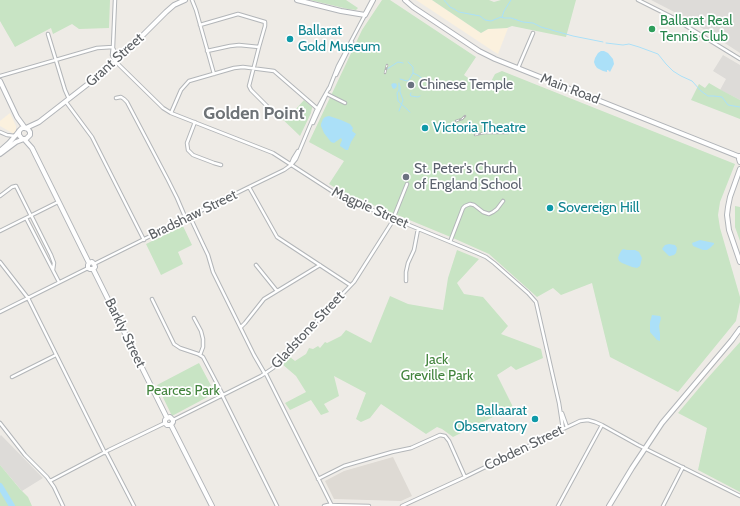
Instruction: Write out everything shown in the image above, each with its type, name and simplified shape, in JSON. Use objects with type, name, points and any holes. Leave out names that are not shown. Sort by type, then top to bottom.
[{"type":"main road","name":"Grant Street","points":[[25,128],[43,119],[116,62],[166,12],[174,5],[185,0]]},
{"type":"main road","points":[[297,0],[341,11],[366,14],[375,0]]},
{"type":"main road","name":"Main Road","points":[[404,0],[479,51],[500,62],[740,156]]},
{"type":"main road","points":[[0,154],[16,142],[28,138],[30,134],[17,117],[1,84]]},
{"type":"main road","points":[[17,117],[19,136],[24,139]]},
{"type":"main road","name":"Grant Street","points":[[30,134],[43,119]]},
{"type":"main road","points":[[0,151],[22,128],[25,128]]},
{"type":"main road","name":"Barkly Street","points":[[30,134],[32,148]]},
{"type":"main road","name":"Barkly Street","points":[[24,139],[32,148],[167,418]]},
{"type":"main road","points":[[740,156],[740,162]]},
{"type":"main road","points":[[740,170],[729,200],[727,218],[729,230],[740,262]]},
{"type":"main road","points":[[610,506],[645,448],[668,414],[740,329]]},
{"type":"main road","points":[[170,425],[173,420],[167,418],[165,422],[167,425],[170,425],[212,506]]},
{"type":"street","points":[[115,0],[112,56],[116,62]]},
{"type":"street","points":[[192,0],[214,74]]},
{"type":"street","points":[[638,0],[670,16],[740,60]]},
{"type":"street","points":[[200,25],[237,14],[263,20],[265,26],[258,48],[250,88],[267,106],[270,113]]},
{"type":"street","points":[[291,165],[292,160],[314,120],[342,60],[366,14]]},
{"type":"street","points":[[518,69],[530,37],[533,33]]},
{"type":"street","points":[[48,34],[67,100],[92,137],[144,240]]},
{"type":"street","points":[[208,51],[239,44],[258,48]]},
{"type":"street","points":[[113,47],[120,58]]},
{"type":"street","points":[[0,76],[98,48],[113,47]]},
{"type":"street","name":"Magpie Street","points":[[116,62],[171,113],[270,152],[341,197],[486,257],[516,282],[536,302],[565,428]]},
{"type":"street","points":[[171,113],[180,91],[188,82],[238,67],[274,71],[318,110]]},
{"type":"street","points":[[318,110],[329,88]]},
{"type":"street","points":[[327,94],[345,103]]},
{"type":"street","points":[[116,98],[121,97],[127,102],[168,180],[186,219]]},
{"type":"street","points":[[195,122],[188,142],[188,149],[194,155],[222,165]]},
{"type":"street","points":[[0,132],[6,135],[16,136]]},
{"type":"street","points":[[6,135],[9,138],[8,144]]},
{"type":"street","name":"Bradshaw Street","points":[[0,312],[284,170],[291,165]]},
{"type":"street","name":"Gladstone Street","points":[[173,420],[265,374],[277,364],[357,276],[393,219],[407,184]]},
{"type":"street","points":[[0,196],[12,187],[16,186],[51,255],[54,265],[53,270]]},
{"type":"street","points":[[249,187],[277,237],[350,285]]},
{"type":"street","points":[[450,242],[465,206],[470,204],[489,214],[498,209],[503,201]]},
{"type":"street","points":[[0,231],[59,202]]},
{"type":"street","points":[[190,217],[208,255],[213,272],[332,506]]},
{"type":"street","points":[[26,218],[59,282]]},
{"type":"street","points":[[406,281],[408,263],[414,250],[418,229]]},
{"type":"street","points":[[0,262],[28,298],[134,506]]},
{"type":"street","points":[[256,265],[277,291]]},
{"type":"street","points":[[241,327],[262,301],[320,265]]},
{"type":"street","points":[[152,299],[175,345],[200,355],[205,359],[277,506]]},
{"type":"street","points":[[194,318],[201,331],[203,339],[203,348],[200,355]]},
{"type":"street","points":[[12,377],[56,355]]},
{"type":"street","name":"Cobden Street","points":[[402,506],[565,428],[584,421],[593,421],[602,425],[740,496]]},
{"type":"street","points":[[50,481],[165,422]]},
{"type":"street","points":[[0,423],[25,454],[45,474],[63,506]]},
{"type":"street","points":[[558,506],[602,425]]},
{"type":"street","points":[[318,479],[344,466],[411,448],[437,436],[444,436],[448,439],[465,477]]},
{"type":"street","points":[[663,506],[683,467]]},
{"type":"street","points":[[324,506],[369,506]]},
{"type":"shaded area","points":[[416,0],[432,0],[481,33],[488,29],[508,28],[498,54],[493,51]]},
{"type":"shaded area","points":[[651,0],[740,0],[740,53],[688,19]]},
{"type":"shaded area","points":[[723,55],[740,65],[740,100],[720,90],[726,79],[713,71]]},
{"type":"shaded area","points":[[10,113],[16,126],[14,134],[0,126],[0,121]]},
{"type":"shaded area","points":[[1,435],[43,478],[22,491],[0,465]]},
{"type":"shaded area","points":[[393,457],[412,496],[401,501],[334,499],[325,481],[344,471]]},
{"type":"green space","points":[[0,0],[110,0],[109,28],[79,29],[72,24],[53,34],[51,28],[15,47],[0,21]]},
{"type":"green space","points":[[310,0],[346,0],[358,8],[356,10],[348,9]]},
{"type":"green space","name":"Sovereign Hill","points":[[382,0],[390,0],[476,57],[464,75],[486,91],[495,74],[502,71],[735,164],[720,202],[718,215],[720,228],[740,297],[736,321],[678,392],[610,357],[592,283],[561,295],[553,288],[537,297],[489,254],[344,193],[329,184],[344,161],[309,142],[362,30]]},
{"type":"green space","points":[[432,0],[489,0],[494,2],[501,0],[576,0],[566,37],[512,26],[507,28],[488,29],[481,33]]},
{"type":"green space","points":[[709,83],[740,100],[740,119],[691,100],[699,84],[705,88]]},
{"type":"green space","points":[[304,100],[312,108],[300,136],[277,114],[279,112],[287,119]]},
{"type":"green space","points":[[735,206],[740,207],[740,241],[735,227]]},
{"type":"green space","points":[[183,226],[192,245],[178,252],[183,264],[161,275],[146,244]]},
{"type":"green space","name":"Jack Greville Park","points":[[457,250],[479,259],[457,283],[464,294],[483,297],[508,326],[501,334],[541,349],[543,358],[516,370],[511,366],[497,375],[513,407],[453,437],[437,427],[426,434],[381,404],[370,418],[361,422],[356,419],[366,393],[334,376],[339,396],[324,404],[329,412],[321,415],[311,400],[290,410],[285,403],[306,392],[296,376],[282,364],[290,357],[295,361],[306,354],[309,348],[313,349],[318,346],[320,348],[325,342],[327,343],[341,336],[346,330],[371,343],[390,296],[408,304],[443,310],[448,278]]},
{"type":"green space","points":[[740,342],[740,492],[698,470],[707,428],[678,413]]},
{"type":"green space","name":"Pearces Park","points":[[199,363],[215,393],[172,416],[157,385]]},
{"type":"green space","points":[[0,465],[28,497],[32,506],[0,506]]},
{"type":"water","points":[[601,51],[608,53],[613,59],[614,64],[610,72],[608,70],[607,72],[603,71],[595,65],[595,58]]},
{"type":"water","points":[[329,116],[350,124],[353,128],[352,131],[356,134],[348,150],[340,146],[342,140],[341,138],[334,143],[331,142],[324,133],[321,124],[325,117]]},
{"type":"water","points":[[700,240],[714,244],[707,250],[693,246],[692,243]]},
{"type":"water","points":[[665,245],[675,245],[677,248],[674,255],[669,256],[662,249]]},
{"type":"water","points":[[623,249],[635,250],[639,252],[642,258],[640,266],[637,268],[632,267],[619,261],[619,255]]},
{"type":"water","points":[[652,315],[660,316],[661,318],[659,326],[660,341],[657,340],[650,332]]},
{"type":"waterway","points":[[444,0],[450,7],[459,12],[480,16],[485,20],[491,21],[501,17],[511,18],[523,22],[533,23],[541,27],[573,36],[603,42]]},
{"type":"waterway","points":[[502,17],[511,0]]},
{"type":"waterway","points":[[606,43],[623,45],[629,44],[658,54],[673,71],[692,81],[708,96],[722,97],[728,105],[740,107]]},
{"type":"waterway","points":[[387,69],[398,62],[403,63]]},
{"type":"waterway","points":[[408,62],[413,67],[413,73]]},
{"type":"waterway","points":[[400,79],[407,81],[413,73],[426,82]]},
{"type":"waterway","points":[[399,83],[399,90],[397,93],[398,101],[410,112]]},
{"type":"waterway","points":[[393,85],[395,85],[395,86],[394,87],[393,85]]},
{"type":"waterway","points":[[399,85],[403,100],[399,111]]},
{"type":"waterway","points":[[411,93],[411,96],[420,96]]},
{"type":"waterway","points":[[0,486],[12,506]]},
{"type":"railway","points":[[385,73],[387,65]]},
{"type":"railway","points":[[456,121],[465,116]]},
{"type":"railway","points":[[475,135],[484,133],[508,133]]},
{"type":"place","name":"Ballarat Real Tennis Club","points":[[652,29]]},
{"type":"place","name":"Ballarat Gold Museum","points":[[290,39]]},
{"type":"place","name":"Chinese Temple","points":[[411,85]]},
{"type":"place","name":"Victoria Theatre","points":[[425,128]]},
{"type":"place","name":"St. Peter's Church of England School","points":[[406,177]]},
{"type":"place","name":"Sovereign Hill","points":[[550,208]]},
{"type":"place","name":"Ballaarat Observatory","points":[[535,419]]},
{"type":"district","name":"Golden Point","points":[[254,114]]}]
